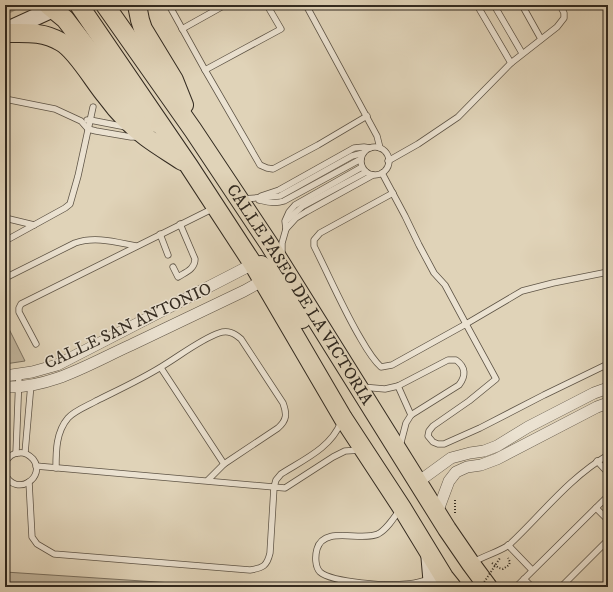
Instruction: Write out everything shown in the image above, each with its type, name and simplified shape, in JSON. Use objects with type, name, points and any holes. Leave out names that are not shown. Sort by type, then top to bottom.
[{"type":"main road","name":"CALLE PASEO DE LA VICTORIA","points":[[80,5],[190,166],[253,264],[343,418],[429,552],[440,582]]},
{"type":"main road","name":"CALLE PASEO DE LA VICTORIA","points":[[105,5],[193,130],[245,199],[269,244],[328,340],[437,513],[488,587]]},
{"type":"main road","points":[[137,5],[143,29],[176,85],[193,130]]},
{"type":"main road","points":[[5,32],[55,6],[132,106],[142,116],[163,127],[184,143],[249,235],[269,244]]},
{"type":"main road","points":[[5,32],[38,33],[63,43],[106,96],[140,132],[190,166]]},
{"type":"main road","points":[[253,264],[261,265],[268,269],[298,314],[311,328],[328,340]]},
{"type":"street","name":"CALLE SAN ANTONIO","points":[[5,376],[19,375],[57,365],[253,264]]},
{"type":"street","name":"CALLE SAN ANTONIO","points":[[5,387],[18,388],[31,386],[65,375],[244,291],[262,281]]},
{"type":"street","points":[[418,482],[451,458],[484,451],[497,446],[528,427],[594,393],[608,388]]},
{"type":"street","points":[[437,513],[449,481],[460,469],[481,465],[497,459],[597,407],[608,403]]},
{"type":"lane","points":[[169,5],[260,165],[272,169],[367,116]]},
{"type":"lane","points":[[182,29],[225,5]]},
{"type":"lane","points":[[205,70],[281,29],[267,5]]},
{"type":"lane","points":[[306,5],[367,116],[377,136],[380,148]]},
{"type":"lane","points":[[476,5],[510,63]]},
{"type":"lane","points":[[494,5],[522,53]]},
{"type":"lane","points":[[522,5],[542,39]]},
{"type":"lane","points":[[388,161],[418,144],[458,117],[510,63],[562,23],[564,13],[560,5]]},
{"type":"lane","points":[[5,99],[55,109],[81,122],[88,129],[104,133],[131,137],[140,132]]},
{"type":"lane","points":[[5,241],[70,204],[78,176],[93,107]]},
{"type":"lane","points":[[81,122],[90,120],[125,127],[140,132]]},
{"type":"lane","points":[[245,199],[278,190],[354,148],[380,148],[385,151],[388,156],[388,161],[387,168],[382,173],[373,175],[306,212],[296,218],[286,229]]},
{"type":"lane","points":[[245,199],[280,196],[352,156],[363,153],[370,148]]},
{"type":"lane","points":[[363,153],[361,159],[364,170],[373,175]]},
{"type":"lane","points":[[245,199],[272,203],[284,201],[361,159]]},
{"type":"lane","points":[[282,264],[282,243],[286,229],[285,221],[289,212],[296,206],[364,170]]},
{"type":"lane","points":[[382,173],[430,266],[445,285],[496,379],[469,401],[433,426],[429,431],[428,436],[433,442],[444,444],[480,428],[608,364]]},
{"type":"lane","points":[[392,193],[320,233],[314,240],[314,246],[349,319],[376,362],[381,367],[392,365],[522,291],[608,272]]},
{"type":"lane","points":[[36,344],[19,312],[21,304],[216,206]]},
{"type":"lane","points":[[5,218],[34,225]]},
{"type":"lane","points":[[173,267],[178,277],[191,269],[195,263],[195,258],[180,224]]},
{"type":"lane","points":[[160,234],[168,255]]},
{"type":"lane","points":[[5,278],[85,239],[95,239],[136,246]]},
{"type":"lane","points":[[56,468],[56,445],[61,429],[68,417],[160,368],[210,337],[220,332],[228,331],[241,339],[283,403],[286,411],[286,417],[284,423],[278,428],[224,464],[208,480]]},
{"type":"lane","points":[[358,387],[385,389],[398,386],[448,360],[456,360],[464,369],[464,378],[459,385],[411,415],[406,423],[399,452]]},
{"type":"lane","points":[[160,368],[224,464]]},
{"type":"lane","points":[[25,453],[32,372]]},
{"type":"lane","points":[[16,453],[19,375]]},
{"type":"lane","points":[[398,386],[411,415]]},
{"type":"lane","points":[[29,482],[32,537],[37,544],[54,554],[250,570],[259,569],[265,565],[270,553],[274,487],[276,480],[281,474],[327,444],[337,432],[343,418]]},
{"type":"lane","points":[[36,466],[285,488],[333,457],[346,451],[363,450]]},
{"type":"lane","points":[[5,463],[11,455],[16,453],[25,453],[32,458],[36,466],[35,475],[24,485],[13,484],[8,480],[5,474]]},
{"type":"lane","points":[[471,564],[508,545],[566,487],[597,461],[608,455]]},
{"type":"lane","points":[[597,461],[608,473]]},
{"type":"lane","points":[[516,587],[608,496]]},
{"type":"lane","points":[[402,508],[385,528],[376,535],[332,536],[326,538],[317,550],[316,565],[319,571],[332,578],[379,584],[440,582]]},
{"type":"lane","points":[[596,508],[608,520]]},
{"type":"lane","points":[[561,587],[608,540]]},
{"type":"lane","points":[[508,545],[532,570]]},
{"type":"lane","points":[[524,579],[532,587]]},
{"type":"path","points":[[482,587],[500,558]]},
{"type":"path","points":[[491,563],[503,569],[507,567],[510,562]]},
{"type":"shaded area","points":[[5,321],[25,361],[5,364]]},
{"type":"shaded area","points":[[5,572],[203,585],[203,587],[5,587]]},
{"type":"waterway","points":[[5,9],[13,5]]}]
